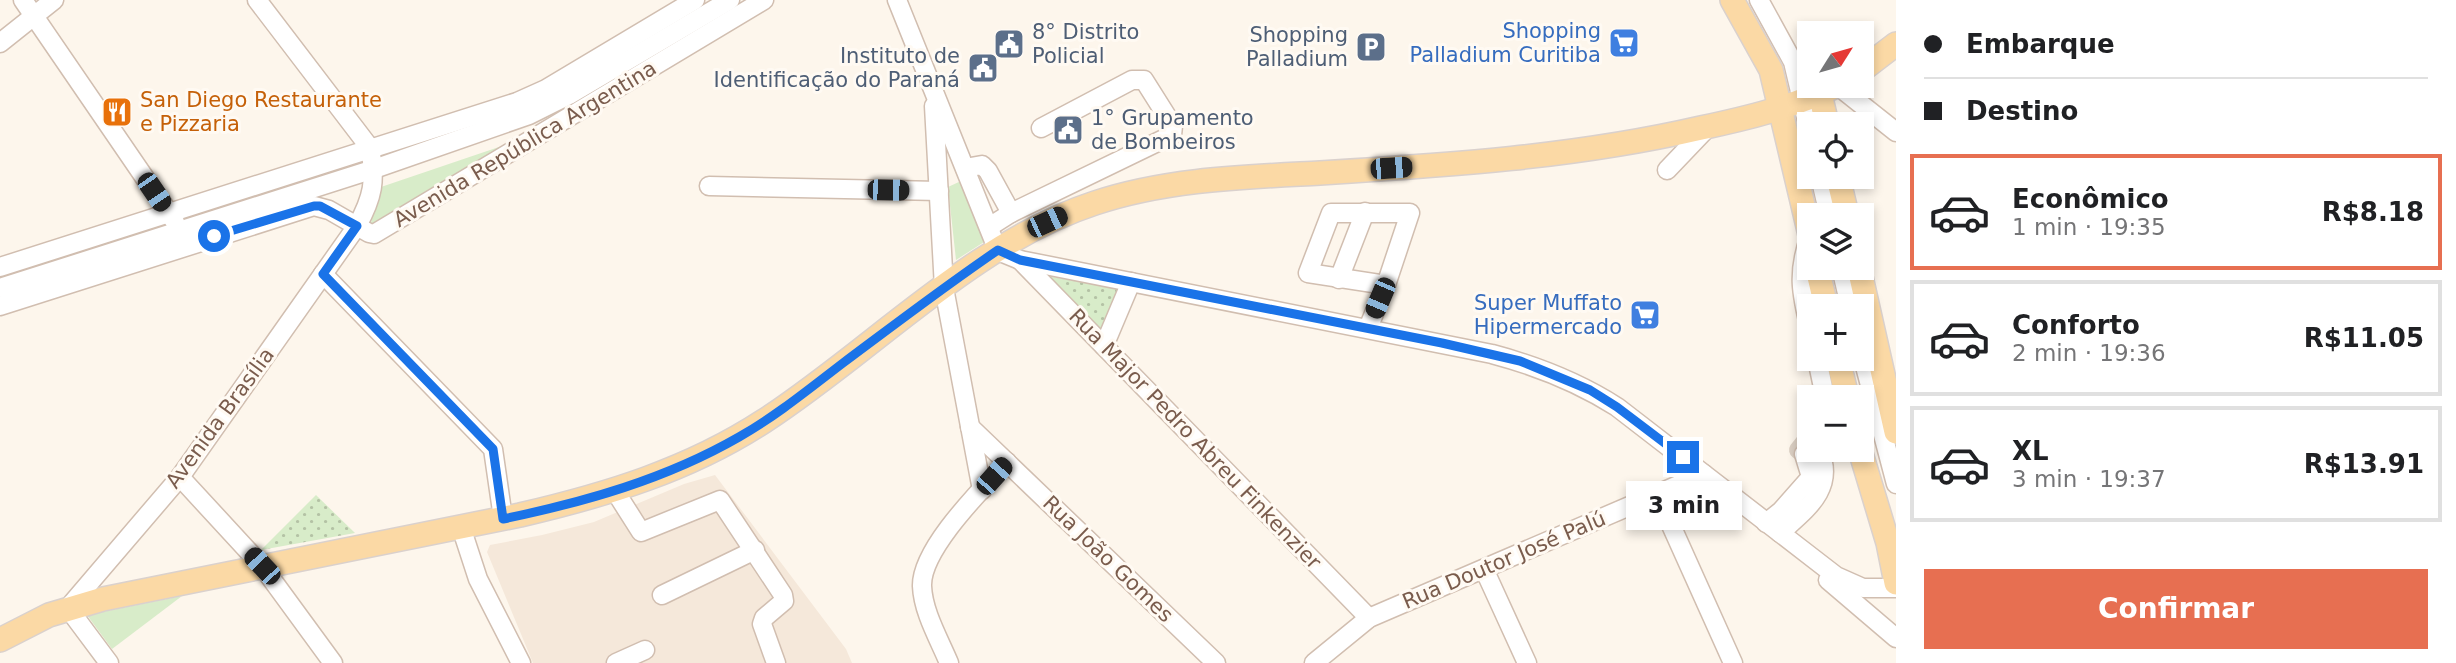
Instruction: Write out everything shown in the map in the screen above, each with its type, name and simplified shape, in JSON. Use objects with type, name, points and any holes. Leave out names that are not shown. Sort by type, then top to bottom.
[{"type":"main road","points":[[1731,0],[1771,70],[1797,85]]},
{"type":"main road","points":[[1874,61],[1896,44]]},
{"type":"main road","points":[[68,608],[124,594],[503,519],[615,491],[682,465],[740,436],[786,406],[998,250],[1071,211],[1128,193],[1235,178],[1531,158],[1632,143],[1710,126],[1805,98]]},
{"type":"main road","points":[[1811,203],[1815,98]]},
{"type":"main road","points":[[1862,280],[1896,432]]},
{"type":"main road","points":[[1864,462],[1888,543],[1896,583]]},
{"type":"main road","name":"Avenida Brasília","points":[[0,640],[68,608]]},
{"type":"street","points":[[23,0],[185,238]]},
{"type":"street","points":[[0,43],[54,0]]},
{"type":"street","points":[[257,0],[370,148]]},
{"type":"street","points":[[0,288],[185,238],[552,105],[730,0]]},
{"type":"street","name":"Avenida República Argentina","points":[[0,306],[185,238],[314,206],[320,206],[369,233],[381,231],[764,0]]},
{"type":"street","points":[[897,0],[998,250],[1020,260],[1492,354],[1566,378],[1617,407],[1849,584],[1863,588],[1896,588]]},
{"type":"street","points":[[1759,0],[1797,68]]},
{"type":"street","name":"Avenida República Argentina","points":[[0,267],[534,95],[683,3]]},
{"type":"street","points":[[989,227],[1011,213],[1172,135],[1173,126],[1144,80],[1132,80],[1041,128]]},
{"type":"street","points":[[934,90],[944,288],[982,490]]},
{"type":"street","points":[[1822,98],[1896,132]]},
{"type":"street","points":[[1667,170],[1710,126]]},
{"type":"street","name":"Avenida Brasília","points":[[68,608],[180,477],[357,226],[370,201],[374,169],[370,148]]},
{"type":"street","points":[[965,167],[982,165],[1011,213]]},
{"type":"street","points":[[709,186],[939,191]]},
{"type":"street","points":[[1339,279],[1365,212]]},
{"type":"street","points":[[1368,328],[1386,285],[1410,213],[1331,213],[1308,273],[1386,285]]},
{"type":"street","name":"Rua Major Pedro Abreu Finkenzier","points":[[1020,260],[1369,618]]},
{"type":"street","points":[[323,274],[493,449],[503,519]]},
{"type":"street","points":[[1104,345],[1131,282]]},
{"type":"street","points":[[1866,371],[1896,484]]},
{"type":"street","name":"Rua João Gomes","points":[[970,427],[1216,663]]},
{"type":"street","points":[[949,663],[925,603],[922,586],[924,571],[938,543],[1007,462]]},
{"type":"street","points":[[1779,533],[1781,511],[1811,477],[1811,462]]},
{"type":"street","name":"Rua Doutor José Palú","points":[[1314,663],[1369,618],[1704,474]]},
{"type":"street","points":[[180,477],[262,566],[332,663]]},
{"type":"street","points":[[615,491],[641,532],[720,500],[783,595],[784,601],[764,618],[762,624],[776,663]]},
{"type":"street","points":[[1657,494],[1732,663]]},
{"type":"street","points":[[461,527],[478,579],[521,663]]},
{"type":"street","points":[[1779,533],[1836,588],[1896,638]]},
{"type":"street","points":[[662,595],[755,550]]},
{"type":"street","points":[[1484,569],[1527,663]]},
{"type":"street","points":[[68,608],[109,663]]},
{"type":"street","points":[[616,663],[645,650]]},
{"type":"shaded area","points":[[715,475],[846,649],[852,663],[533,663],[487,552],[490,545],[594,522],[684,484]]},
{"type":"green space","points":[[514,142],[370,226],[381,187]]},
{"type":"green space","points":[[961,181],[984,242],[956,260],[948,187]]},
{"type":"green space","points":[[1047,276],[1119,289],[1100,331]]},
{"type":"green space","points":[[316,495],[355,533],[261,550]]},
{"type":"green space","points":[[182,596],[112,649],[87,615]]},
{"type":"place","name":"Shopping Palladium Curitiba","points":[[1624,43]]},
{"type":"place","name":"8° Distrito Policial","points":[[1009,44]]},
{"type":"place","name":"Shopping Palladium","points":[[1371,47]]},
{"type":"place","name":"Instituto de Identificação do Paraná","points":[[983,68]]},
{"type":"place","name":"San Diego Restaurante e Pizzaria","points":[[117,112]]},
{"type":"place","name":"1° Grupamento de Bombeiros","points":[[1068,130]]},
{"type":"place","name":"Super Muffato Hipermercado","points":[[1645,315]]},
{"type":"route","points":[[214,236],[314,206],[320,206],[357,226],[323,274],[493,449],[503,519],[615,491],[707,454],[786,406],[998,250],[1020,260],[1442,343],[1520,361],[1590,390],[1640,423],[1683,457]]}]
